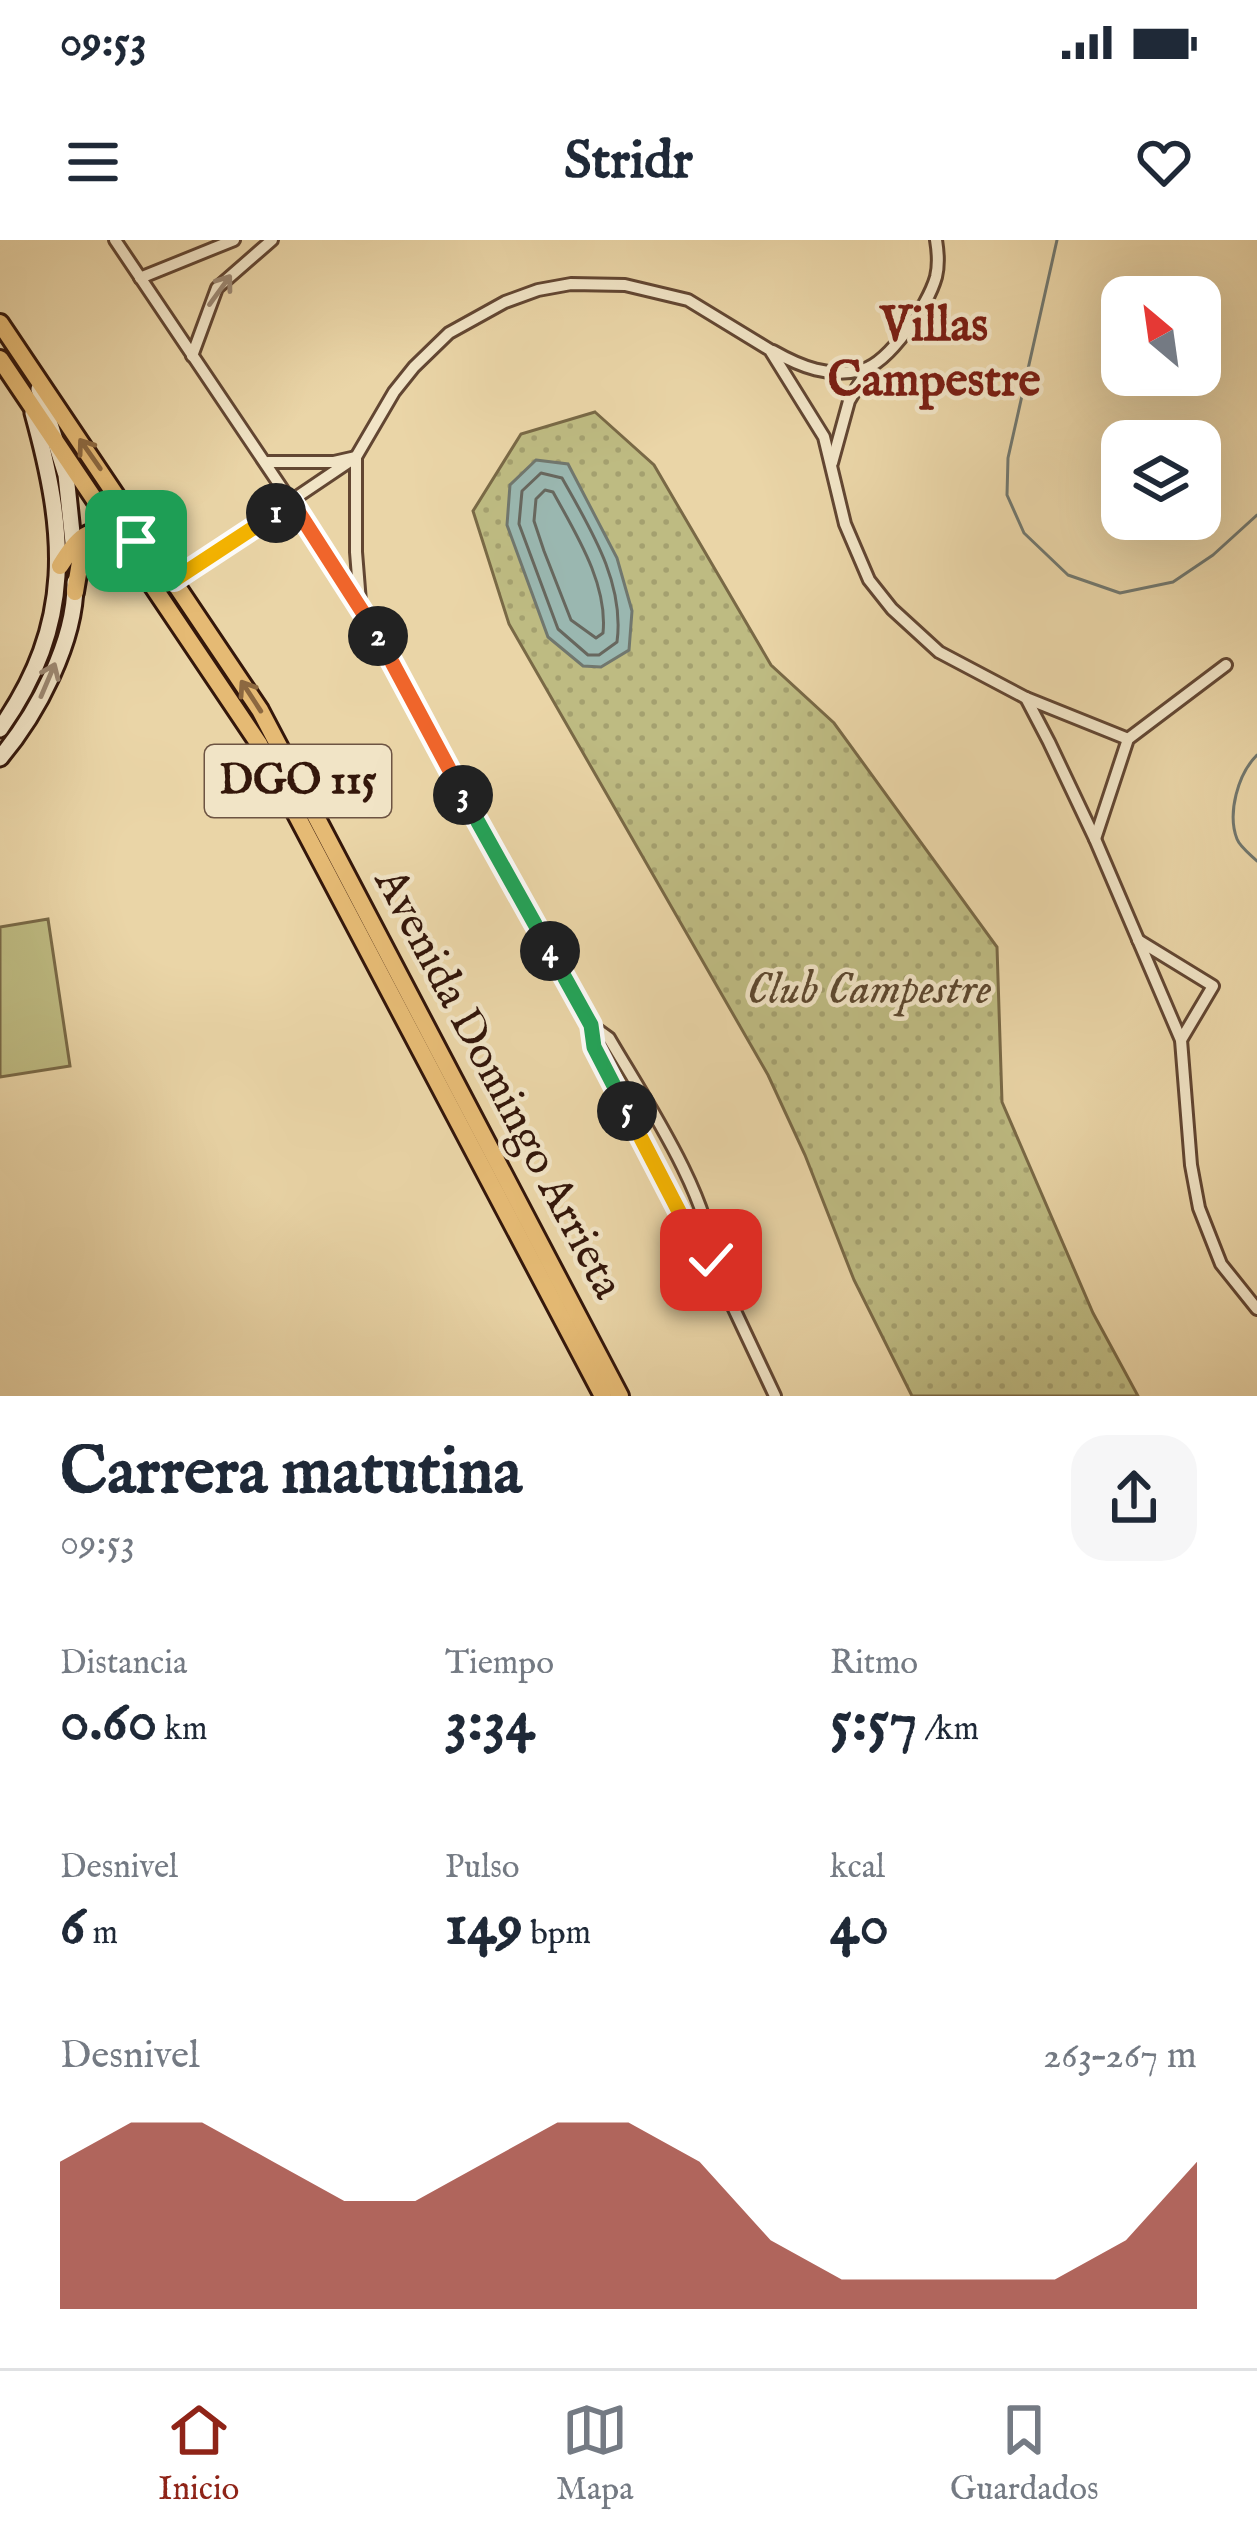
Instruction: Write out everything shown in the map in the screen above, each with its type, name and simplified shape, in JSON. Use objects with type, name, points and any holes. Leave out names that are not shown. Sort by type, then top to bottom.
[{"type":"main road","name":"Avenida Domingo Arrieta","points":[[0,323],[260,710],[392,980]]},
{"type":"main road","name":"Avenida Domingo Arrieta","points":[[0,359],[259,744],[392,980],[587,1345],[620,1396]]},
{"type":"main road","points":[[32,369],[66,475],[75,592]]},
{"type":"main road","points":[[0,729],[28,687],[40,658],[60,566],[53,484],[31,404]]},
{"type":"main road","points":[[60,566],[74,543],[95,530],[117,533],[156,551]]},
{"type":"main road","points":[[0,758],[50,680],[80,562],[89,548],[110,544],[137,561]]},
{"type":"main road","points":[[158,593],[174,580]]},
{"type":"main road","name":"Avenida Domingo Arrieta","points":[[587,1345],[603,1396]]},
{"type":"street","points":[[115,240],[361,605],[591,1025],[594,1047],[699,1250],[711,1260],[775,1396]]},
{"type":"street","points":[[140,278],[234,240]]},
{"type":"street","points":[[192,356],[217,288],[272,240]]},
{"type":"street","points":[[831,466],[849,401],[868,369],[918,316],[937,274],[936,240]]},
{"type":"street","points":[[174,580],[356,457],[394,392],[433,347],[475,315],[538,290],[598,283],[660,292],[688,300],[800,366],[826,373],[868,369]]},
{"type":"street","points":[[770,350],[824,437],[854,552],[892,609],[938,652],[1026,698],[1127,739]]},
{"type":"street","points":[[268,462],[334,462],[356,457]]},
{"type":"street","points":[[356,457],[361,605]]},
{"type":"street","points":[[1095,839],[1127,739],[1226,665]]},
{"type":"street","points":[[1026,698],[1095,839],[1181,1040],[1199,1208],[1222,1264],[1257,1309]]},
{"type":"street","points":[[1138,940],[1213,986],[1181,1040]]},
{"type":"street","points":[[591,1025],[609,1038],[675,1154],[712,1243],[711,1260]]},
{"type":"green space","name":"Club Campestre","points":[[595,412],[654,465],[771,665],[834,723],[997,947],[1002,1102],[1093,1313],[1138,1396],[912,1396],[854,1280],[768,1075],[509,624],[473,511],[521,434]]},
{"type":"green space","points":[[48,919],[70,1066],[0,1077],[0,927]]},
{"type":"water","points":[[536,460],[568,464],[617,558],[632,611],[629,650],[601,667],[583,666],[548,637],[507,525],[510,485]]},
{"type":"waterway","points":[[1057,240],[1008,458],[1007,495],[1024,533],[1068,575],[1120,593],[1173,582],[1213,555],[1257,515]]},
{"type":"waterway","points":[[1257,755],[1240,783],[1233,818],[1238,842],[1257,861]]},
{"type":"district","name":"Villas Campestre","points":[[934,354]]},
{"type":"route","points":[[136,541],[156,551],[174,580],[292,502],[386,650],[591,1025],[594,1047],[699,1250],[711,1260]]}]
